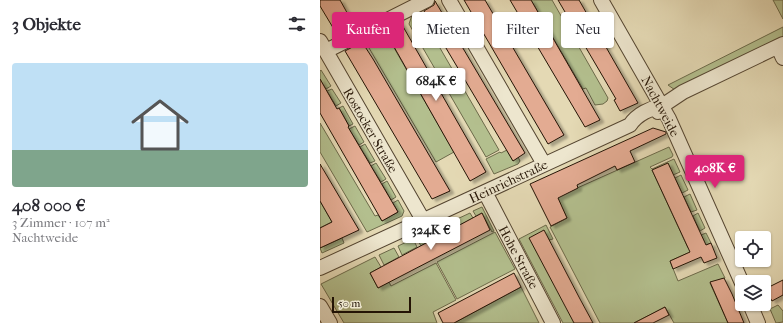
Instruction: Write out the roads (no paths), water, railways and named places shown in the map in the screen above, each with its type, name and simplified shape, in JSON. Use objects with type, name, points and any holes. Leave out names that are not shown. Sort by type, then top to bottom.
[{"type":"street","points":[[323,46],[428,0]]},
{"type":"street","points":[[449,0],[544,164]]},
{"type":"street","name":"Nachtweide","points":[[601,0],[662,106],[678,137],[738,275]]},
{"type":"street","name":"Rostocker Straße","points":[[323,46],[423,220]]},
{"type":"street","name":"Heinrichstraße","points":[[320,268],[630,125],[637,126],[656,116],[662,106],[683,92],[781,50]]},
{"type":"street","name":"Hohe Straße","points":[[485,192],[553,323]]},
{"type":"street","points":[[320,306],[330,323]]},
{"type":"street","points":[[753,311],[758,323]]}]
